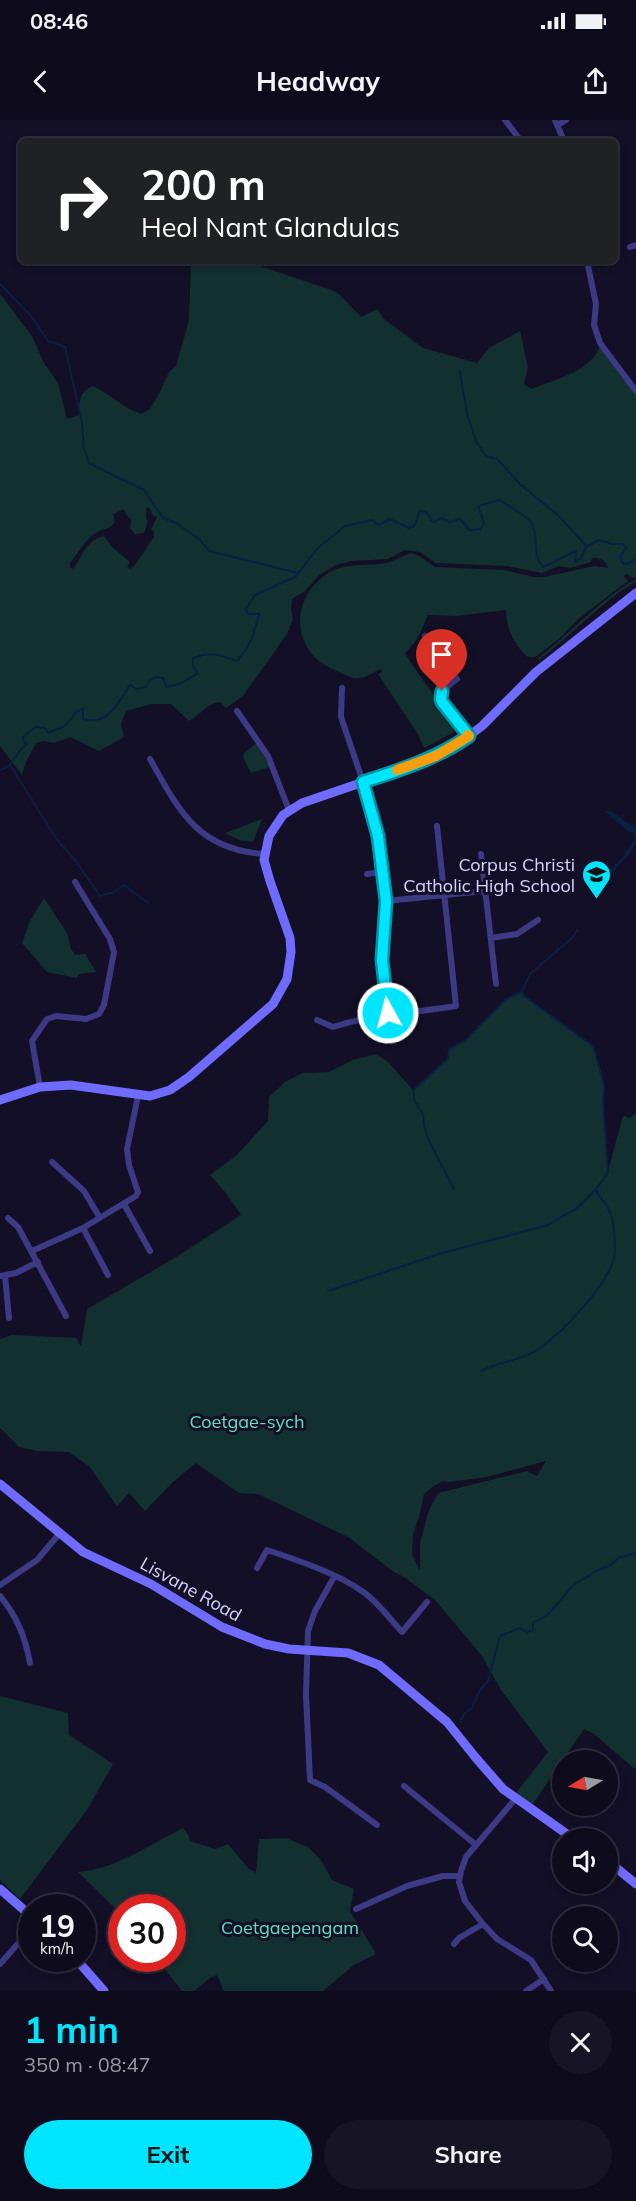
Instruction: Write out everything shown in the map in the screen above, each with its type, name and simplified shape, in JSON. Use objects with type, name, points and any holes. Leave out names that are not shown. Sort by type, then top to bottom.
[{"type":"street","points":[[505,120],[519,138]]},
{"type":"street","points":[[563,138],[556,122],[566,120]]},
{"type":"street","points":[[588,264],[596,304],[594,325],[600,343],[636,391]]},
{"type":"street","points":[[0,1100],[24,1090],[40,1087],[71,1085],[138,1096],[156,1095],[177,1087],[273,1004],[281,992],[290,964],[290,938],[266,870],[265,854],[273,828],[289,810],[302,803],[425,761],[449,750],[482,726],[536,672],[636,593]]},
{"type":"street","points":[[425,636],[436,645],[457,679],[442,691],[441,699],[469,736]]},
{"type":"street","points":[[342,688],[341,717],[378,836],[386,901],[382,960],[388,1013]]},
{"type":"street","points":[[237,711],[268,756],[289,810]]},
{"type":"street","points":[[150,759],[175,804],[187,820],[201,832],[230,848],[265,854]]},
{"type":"street","points":[[317,1020],[333,1027],[388,1013],[456,1006],[437,826]]},
{"type":"street","points":[[482,854],[496,984]]},
{"type":"street","points":[[367,874],[382,872]]},
{"type":"street","points":[[40,1087],[32,1041],[47,1019],[56,1016],[86,1019],[99,1014],[104,1005],[114,952],[111,939],[75,882]]},
{"type":"street","points":[[386,901],[485,891]]},
{"type":"street","points":[[491,938],[517,934],[538,920]]},
{"type":"street","points":[[32,1251],[83,1228],[133,1199],[138,1192],[129,1165],[127,1149],[138,1096]]},
{"type":"street","points":[[52,1162],[84,1191],[100,1218]]},
{"type":"street","points":[[124,1204],[150,1251]]},
{"type":"street","points":[[8,1218],[18,1227],[66,1316]]},
{"type":"street","points":[[83,1228],[108,1275]]},
{"type":"street","points":[[9,1318],[3,1276],[16,1273],[38,1262]]},
{"type":"street","name":"Lisvane Road","points":[[0,1484],[89,1555],[151,1584],[222,1627],[265,1644],[307,1651],[348,1653],[379,1665],[447,1722],[496,1782],[559,1828]]},
{"type":"street","points":[[0,1585],[37,1560],[60,1533]]},
{"type":"street","points":[[257,1568],[267,1550],[334,1577],[361,1590],[402,1632],[427,1602]]},
{"type":"street","points":[[334,1577],[315,1611],[308,1631],[306,1694],[310,1780],[325,1787],[377,1825]]},
{"type":"street","points":[[0,1596],[19,1624],[27,1645],[30,1663]]},
{"type":"street","points":[[404,1786],[476,1845]]},
{"type":"street","points":[[516,1797],[466,1857],[459,1876],[460,1887],[465,1901],[483,1924],[497,1939],[531,1960],[551,1991]]},
{"type":"street","points":[[618,1870],[636,1884]]},
{"type":"street","points":[[356,1909],[407,1886],[442,1876],[459,1876]]},
{"type":"street","points":[[0,1888],[18,1904]]},
{"type":"street","points":[[454,1944],[459,1938],[483,1924]]},
{"type":"street","points":[[0,1964],[18,1944]]},
{"type":"street","points":[[87,1972],[104,1991]]},
{"type":"street","points":[[526,1991],[544,1979]]},
{"type":"green space","points":[[191,264],[254,264],[329,289],[339,294],[361,317],[377,309],[384,319],[423,348],[477,363],[489,348],[520,331],[528,368],[524,384],[531,389],[581,368],[596,354],[601,344],[636,392],[636,577],[633,578],[627,574],[624,576],[628,581],[577,620],[559,639],[535,657],[528,657],[515,642],[509,629],[506,610],[456,616],[428,615],[418,638],[405,654],[458,730],[424,748],[418,734],[378,674],[382,672],[380,669],[364,677],[353,678],[323,664],[312,654],[304,641],[300,628],[304,600],[312,587],[324,576],[339,568],[386,563],[412,553],[435,567],[505,570],[534,577],[544,577],[594,566],[608,568],[606,563],[592,558],[591,562],[571,568],[559,566],[542,573],[507,566],[436,563],[420,552],[405,550],[388,559],[352,561],[336,565],[319,575],[305,591],[292,599],[293,619],[287,634],[243,696],[226,708],[220,702],[215,703],[189,721],[171,704],[152,704],[126,711],[121,724],[124,737],[99,751],[70,737],[54,743],[44,741],[36,743],[22,775],[0,746],[0,294],[32,336],[44,363],[58,383],[67,419],[79,415],[82,394],[93,386],[141,414],[150,409],[169,372],[176,366],[189,320]],"holes":[[[147,507],[153,516],[157,517],[151,529],[154,537],[131,569],[127,567],[130,562],[112,547],[104,536],[93,541],[73,569],[70,567],[70,563],[89,538],[115,522],[113,514],[124,509],[126,515],[131,519],[130,528],[135,534],[144,533],[147,525]]]},
{"type":"green space","points":[[636,579],[539,660],[538,658],[597,607]]},
{"type":"green space","points":[[257,743],[270,767],[251,773],[243,757],[244,753]]},
{"type":"green space","points":[[262,819],[254,840],[251,842],[239,840],[225,833]]},
{"type":"green space","points":[[44,898],[67,933],[75,955],[85,954],[96,972],[79,974],[77,978],[47,972],[22,943],[30,921]]},
{"type":"green space","name":"Coetgae-sych","points":[[522,992],[524,996],[593,1046],[604,1085],[608,1171],[623,1116],[630,1118],[636,1113],[636,1770],[618,1755],[618,1750],[613,1750],[594,1734],[584,1729],[570,1750],[552,1750],[552,1776],[532,1805],[516,1793],[548,1752],[501,1690],[482,1656],[435,1600],[348,1537],[258,1494],[239,1493],[196,1463],[173,1482],[145,1511],[129,1493],[117,1506],[90,1467],[69,1452],[38,1451],[19,1447],[0,1428],[0,1339],[12,1335],[76,1338],[81,1346],[87,1309],[173,1259],[241,1215],[210,1175],[237,1155],[268,1121],[269,1097],[285,1082],[303,1073],[329,1072],[353,1060],[376,1054],[388,1062],[413,1090],[448,1059],[449,1049],[465,1041],[506,999]],"holes":[[[546,1461],[537,1476],[527,1471],[438,1493],[429,1510],[420,1543],[420,1571],[412,1554],[413,1535],[424,1494],[443,1481],[487,1477]]]},
{"type":"green space","points":[[0,1696],[68,1713],[69,1735],[113,1764],[87,1810],[24,1894],[18,1894],[18,1897],[0,1880]]},
{"type":"green space","name":"Coetgaepengam","points":[[183,1828],[190,1841],[215,1849],[228,1844],[248,1868],[256,1873],[259,1839],[286,1838],[308,1847],[321,1860],[332,1880],[354,1889],[350,1911],[376,1954],[354,1965],[323,1991],[224,1991],[217,1975],[194,1991],[182,1991],[167,1972],[186,1972],[186,1894],[108,1894],[108,1901],[78,1872],[106,1866],[145,1849]]},
{"type":"water","points":[[609,810],[636,828],[635,841],[630,852],[608,877],[596,883],[583,865],[589,863],[603,874],[608,873],[623,857],[635,838],[634,833],[627,831],[608,814],[606,811]]},
{"type":"waterway","points":[[0,284],[31,316],[48,341],[65,347],[82,423],[84,448],[89,463],[144,490],[163,518],[176,523],[199,539],[209,551],[298,573]]},
{"type":"waterway","points":[[460,372],[467,414],[476,441],[486,456],[497,459],[521,485],[560,517],[586,546]]},
{"type":"waterway","points":[[0,770],[8,766],[27,744],[23,737],[35,727],[45,728],[48,733],[65,726],[77,711],[83,709],[83,719],[99,719],[106,716],[116,706],[130,685],[137,689],[146,687],[150,680],[156,677],[163,678],[166,687],[180,684],[198,673],[193,666],[193,658],[199,656],[215,655],[237,661],[254,633],[259,614],[248,614],[246,609],[255,595],[295,577],[318,548],[345,526],[372,520],[379,525],[390,519],[409,528],[415,525],[420,511],[426,512],[433,522],[442,518],[450,522],[460,519],[470,530],[481,529],[484,523],[478,506],[500,500],[531,522],[534,527],[537,557],[543,567],[576,551],[575,562],[581,558],[586,547],[599,540],[612,544],[623,544],[626,548],[620,557],[623,563],[627,564],[636,559]]},
{"type":"waterway","points":[[10,765],[57,840],[75,860],[100,896],[114,892],[124,885],[148,903]]},
{"type":"waterway","points":[[328,1291],[439,1254],[548,1225],[577,1208],[608,1173],[604,1085],[593,1046],[524,996],[522,992],[530,974],[573,937],[577,930]]},
{"type":"waterway","points":[[454,1189],[429,1141],[423,1114],[415,1102],[413,1090],[448,1059],[449,1049],[465,1041],[506,999],[522,992]]},
{"type":"waterway","points":[[481,1371],[526,1356],[540,1348],[562,1330],[587,1303],[607,1274],[615,1248],[614,1228],[610,1212],[596,1189]]},
{"type":"waterway","points":[[460,1721],[472,1708],[480,1690],[488,1681],[500,1636],[520,1628],[527,1632],[533,1630],[533,1623],[549,1614],[572,1586],[611,1565],[618,1558],[636,1553]]},
{"type":"slow traffic","points":[[397,770],[443,753],[468,735]]},
{"type":"place","name":"Corpus Christi Catholic High School","points":[[596,900]]},
{"type":"route","points":[[388,1013],[382,960],[386,901],[378,836],[363,782],[425,761],[449,750],[469,736],[442,702],[442,691]]}]
